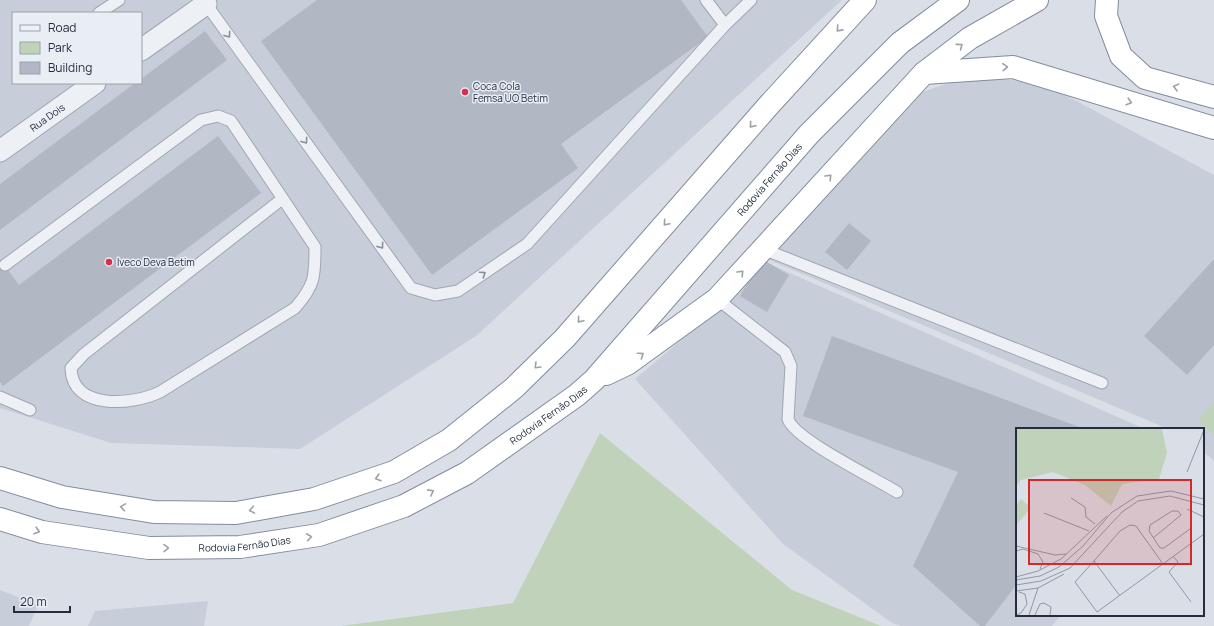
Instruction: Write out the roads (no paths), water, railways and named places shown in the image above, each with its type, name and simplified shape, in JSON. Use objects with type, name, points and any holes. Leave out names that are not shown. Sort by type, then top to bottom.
[{"type":"highway","points":[[0,478],[62,497],[154,512],[236,513],[314,499],[394,472],[449,440],[508,393],[565,338],[769,105],[865,0]]},
{"type":"highway","name":"Rodovia Fernão Dias","points":[[0,519],[42,532],[149,548],[240,547],[319,535],[404,506],[466,473],[577,395],[594,380],[809,134],[900,43],[958,0]]},
{"type":"highway","points":[[594,380],[627,364],[717,299],[924,74],[970,38],[1037,0]]},
{"type":"highway","points":[[1107,0],[1106,16],[1121,56],[1144,78],[1214,97]]},
{"type":"highway","points":[[924,74],[1014,67],[1214,128]]},
{"type":"street","points":[[142,49],[208,2]]},
{"type":"street","name":"Rua Dois","points":[[0,151],[94,84]]},
{"type":"lane","points":[[100,12],[118,0]]},
{"type":"lane","points":[[706,0],[725,25]]},
{"type":"lane","points":[[208,2],[411,288],[435,295],[458,291],[527,244],[725,25],[751,0]]},
{"type":"lane","points":[[5,265],[201,120],[218,116],[231,121],[314,247],[315,270],[309,292],[295,308],[151,397],[141,400],[97,401],[78,390],[71,378],[71,368],[84,354],[282,199]]},
{"type":"lane","points":[[763,248],[1102,383]]},
{"type":"lane","points":[[717,299],[786,352],[791,366],[788,419],[790,424],[808,440],[897,492]]},
{"type":"lane","points":[[0,397],[30,410]]},
{"type":"place","name":"Coca Cola Femsa UO Betim","points":[[465,92]]},
{"type":"place","name":"Iveco Deva Betim","points":[[109,262]]}]
